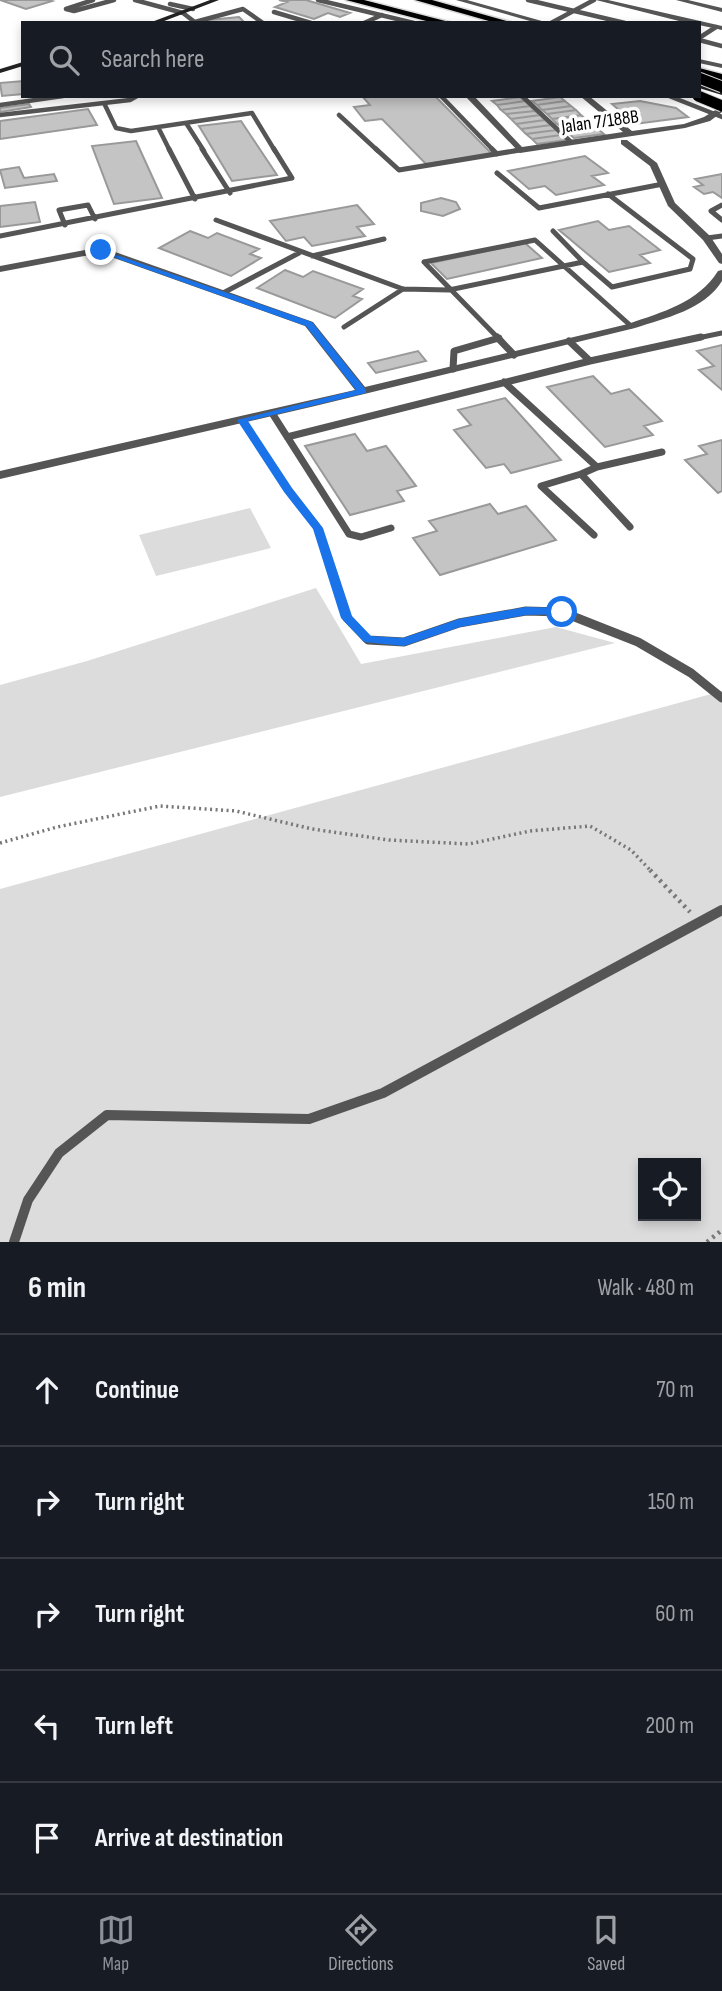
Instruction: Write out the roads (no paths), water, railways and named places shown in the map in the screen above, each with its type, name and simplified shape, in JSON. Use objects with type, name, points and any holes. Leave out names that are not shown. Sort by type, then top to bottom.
[{"type":"highway","points":[[351,0],[440,21]]},
{"type":"highway","points":[[387,0],[465,21]]},
{"type":"highway","points":[[406,0],[486,21]]},
{"type":"highway","points":[[421,0],[501,21]]},
{"type":"highway","points":[[701,72],[722,78]]},
{"type":"highway","points":[[701,86],[722,87]]},
{"type":"highway","points":[[701,86],[720,111]]},
{"type":"street","points":[[158,21],[216,0]]},
{"type":"street","points":[[459,0],[540,21]]},
{"type":"street","points":[[596,0],[689,21]]},
{"type":"street","points":[[679,0],[722,10]]},
{"type":"street","points":[[701,24],[719,28]]},
{"type":"street","points":[[701,61],[722,66]]},
{"type":"street","points":[[0,71],[21,65]]},
{"type":"street","points":[[701,86],[722,93]]},
{"type":"street","points":[[471,98],[520,150]]},
{"type":"street","points":[[586,98],[654,165],[671,204],[707,238],[722,261]]},
{"type":"street","name":"Jalan 7/188B","points":[[520,150],[571,142],[627,138],[685,126],[720,111]]},
{"type":"street","points":[[0,269],[101,250],[309,324],[362,391]]},
{"type":"street","points":[[0,475],[272,413],[631,326],[666,314],[698,298],[718,283],[722,273]]},
{"type":"lane","points":[[93,0],[66,9],[74,11],[114,0]]},
{"type":"lane","points":[[135,0],[183,13],[195,21]]},
{"type":"lane","points":[[154,0],[193,9]]},
{"type":"lane","points":[[318,0],[406,21]]},
{"type":"lane","points":[[528,0],[616,21]]},
{"type":"lane","points":[[552,21],[596,0]]},
{"type":"lane","points":[[200,21],[243,9],[260,21]]},
{"type":"lane","points":[[274,12],[304,21]]},
{"type":"lane","points":[[368,21],[382,15]]},
{"type":"lane","points":[[701,38],[719,28]]},
{"type":"lane","points":[[701,40],[722,46]]},
{"type":"lane","points":[[0,105],[49,98]]},
{"type":"lane","points":[[0,115],[128,98]]},
{"type":"lane","points":[[443,98],[497,154]]},
{"type":"lane","points":[[524,98],[571,142]]},
{"type":"lane","points":[[676,98],[720,111]]},
{"type":"lane","points":[[0,236],[289,180],[292,175],[252,113],[131,131],[116,128],[104,103]]},
{"type":"lane","points":[[339,115],[396,170],[520,150]]},
{"type":"lane","points":[[186,123],[230,192]]},
{"type":"lane","points":[[158,127],[195,199]]},
{"type":"lane","points":[[497,173],[539,208],[663,184]]},
{"type":"lane","points":[[553,232],[612,287],[690,269],[694,264],[693,258],[608,194]]},
{"type":"lane","points":[[65,225],[59,211],[64,208],[88,205],[95,219]]},
{"type":"lane","points":[[722,205],[711,211],[722,220]]},
{"type":"lane","points":[[216,220],[299,253],[403,289],[449,290],[583,262]]},
{"type":"lane","points":[[707,238],[722,236]]},
{"type":"lane","points":[[310,256],[384,239]]},
{"type":"lane","points":[[514,355],[424,261],[536,240],[631,326]]},
{"type":"lane","points":[[223,293],[299,253]]},
{"type":"lane","points":[[344,327],[403,289]]},
{"type":"lane","points":[[287,437],[590,361],[722,333]]},
{"type":"lane","points":[[453,369],[454,351],[499,338]]},
{"type":"lane","points":[[569,341],[590,361]]},
{"type":"lane","points":[[504,382],[597,467]]},
{"type":"lane","points":[[272,413],[349,534],[361,537],[391,528]]},
{"type":"lane","points":[[242,420],[288,490],[318,528],[346,618],[368,640],[404,642],[486,618],[526,611],[562,612],[638,642],[691,673],[722,698]]},
{"type":"lane","points":[[594,535],[541,486],[597,467],[662,452]]},
{"type":"lane","points":[[581,474],[630,527]]},
{"type":"lane","points":[[14,1242],[28,1200],[59,1153],[107,1115],[309,1119],[383,1093],[722,910]]}]
